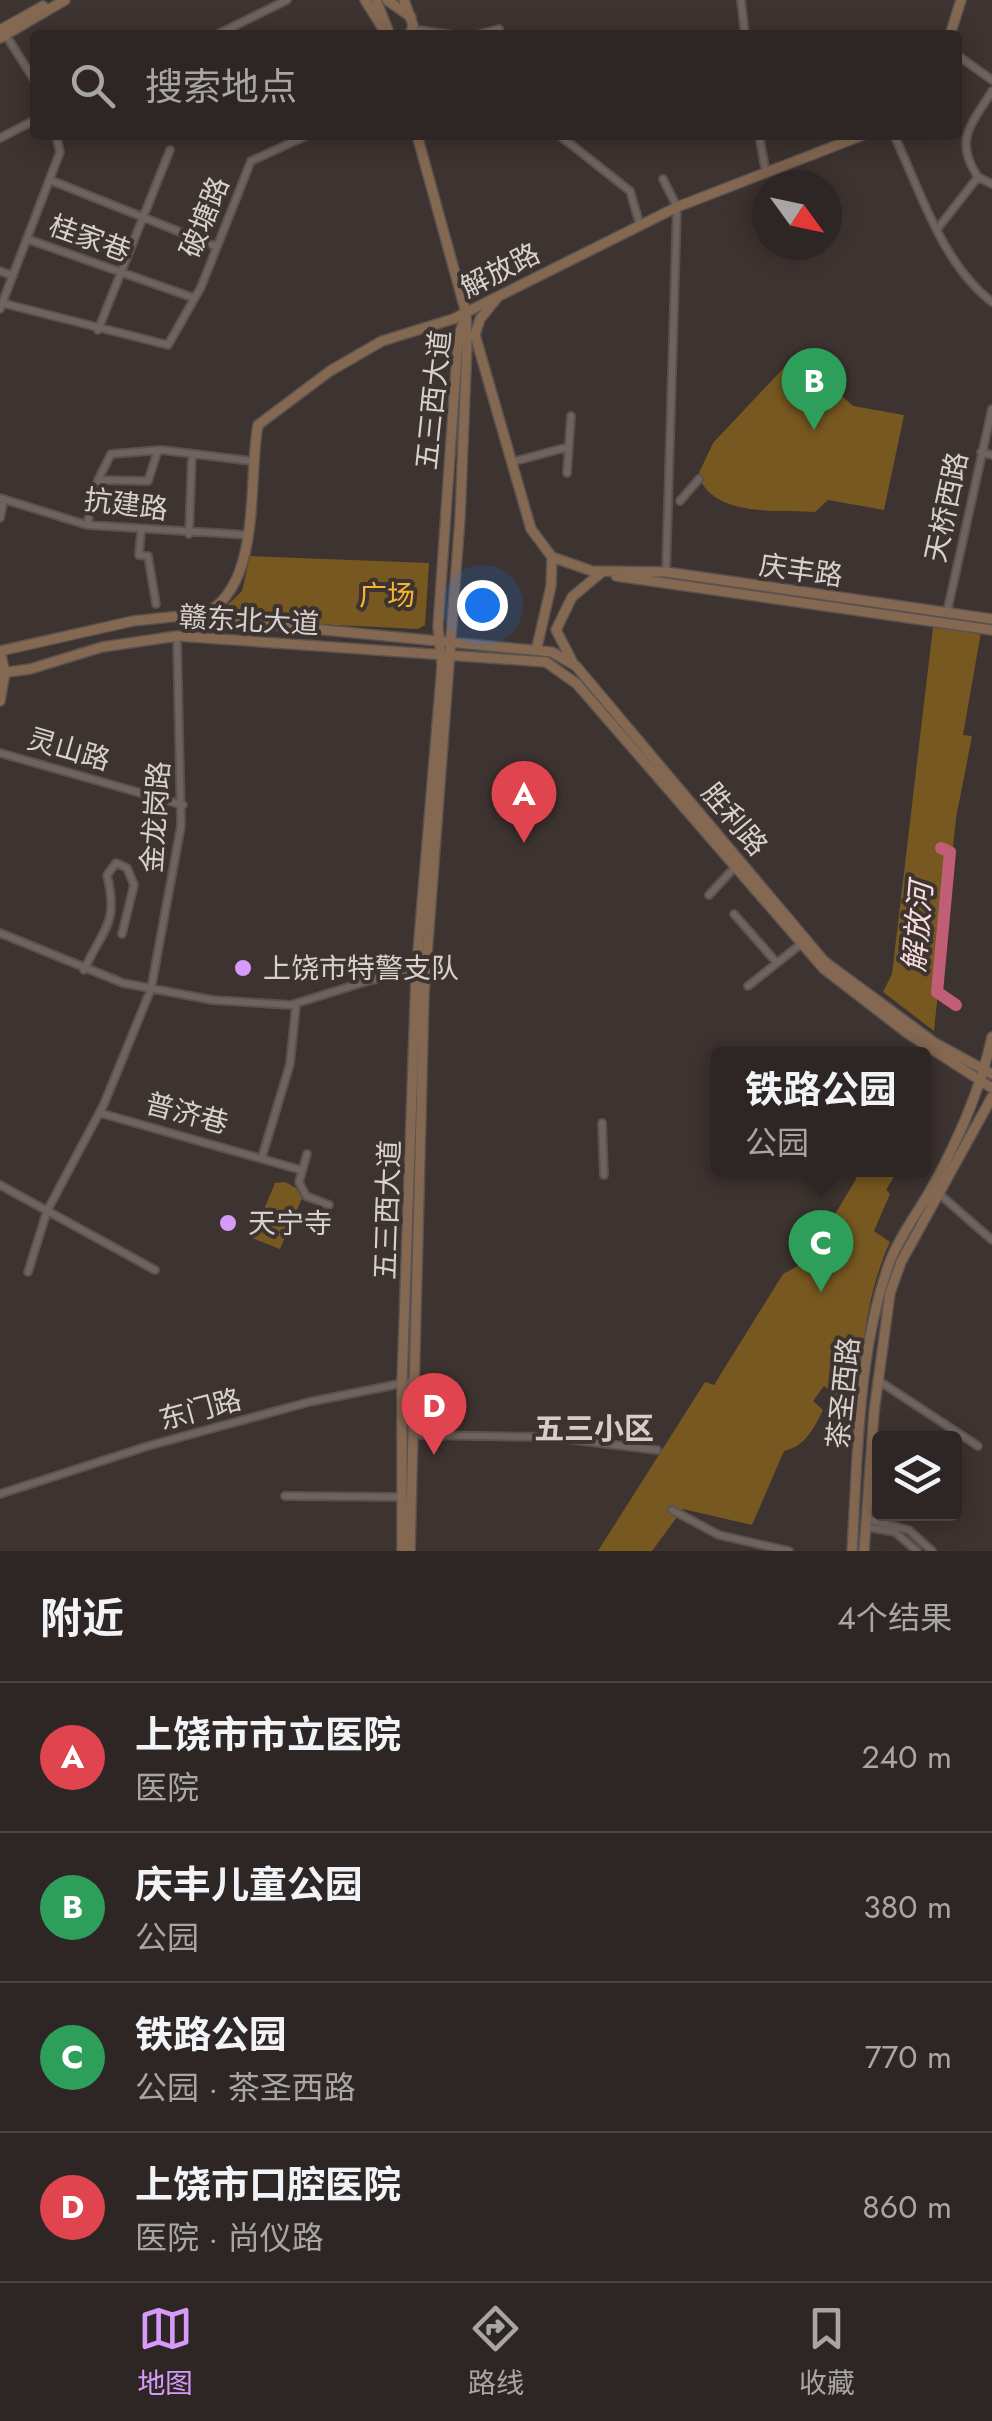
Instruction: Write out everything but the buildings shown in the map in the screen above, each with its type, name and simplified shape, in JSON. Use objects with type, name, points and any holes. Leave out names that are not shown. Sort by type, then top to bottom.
[{"type":"main road","points":[[2,33],[54,0]]},
{"type":"main road","points":[[2,33],[66,0]]},
{"type":"main road","points":[[365,0],[385,30]]},
{"type":"main road","points":[[376,0],[410,16]]},
{"type":"main road","points":[[404,0],[411,30]]},
{"type":"main road","points":[[952,30],[961,0]]},
{"type":"main road","points":[[417,140],[466,313]]},
{"type":"main road","name":"解放路","points":[[774,170],[850,140]]},
{"type":"main road","name":"解放路","points":[[195,618],[212,612],[230,592],[248,535],[251,461],[258,425],[305,387],[382,341],[466,313],[676,207],[752,178]]},
{"type":"main road","points":[[500,295],[480,318],[476,336],[536,541],[552,557],[600,573],[992,630]]},
{"type":"main road","name":"五三西大道","points":[[410,1551],[424,995],[445,653],[440,638],[458,340],[466,313]]},
{"type":"main road","name":"五三西大道","points":[[402,1551],[402,1382],[416,975],[445,653],[452,640],[466,313]]},
{"type":"main road","points":[[537,647],[551,586],[552,557]]},
{"type":"main road","name":"庆丰路","points":[[600,573],[666,572],[992,619]]},
{"type":"main road","points":[[576,666],[556,630],[572,597],[600,573]]},
{"type":"main road","name":"胜利路","points":[[0,651],[132,621],[195,618],[299,631],[537,647],[576,666],[824,961],[934,1044],[988,1074]]},
{"type":"main road","name":"赣东北大道","points":[[3,673],[102,647],[178,642],[445,653]]},
{"type":"main road","points":[[0,651],[0,700]]},
{"type":"main road","name":"胜利路","points":[[445,653],[532,660],[560,669],[648,763],[824,969],[929,1047]]},
{"type":"main road","points":[[988,1074],[992,1037]]},
{"type":"main road","name":"胜利路","points":[[931,1048],[986,1087]]},
{"type":"main road","name":"茶圣西路","points":[[852,1551],[862,1411],[878,1295],[891,1259],[986,1087],[988,1074]]},
{"type":"main road","name":"茶圣西路","points":[[864,1551],[877,1380],[890,1292],[901,1262],[992,1096]]},
{"type":"street","points":[[226,30],[287,0]]},
{"type":"street","points":[[740,0],[744,30]]},
{"type":"street","points":[[493,30],[499,28]]},
{"type":"street","points":[[2,33],[30,75]]},
{"type":"street","points":[[962,59],[992,80]]},
{"type":"street","points":[[992,91],[966,135],[965,158],[978,177],[992,184]]},
{"type":"street","points":[[0,138],[30,123]]},
{"type":"street","points":[[57,140],[60,152],[1,306],[98,330],[170,150]]},
{"type":"street","name":"破塘路","points":[[98,330],[168,344],[194,298],[251,161],[297,140]]},
{"type":"street","points":[[565,140],[630,191],[640,225]]},
{"type":"street","points":[[760,140],[765,170]]},
{"type":"street","points":[[896,140],[938,228],[973,288],[992,302]]},
{"type":"street","points":[[938,228],[978,177]]},
{"type":"street","points":[[663,179],[676,207],[666,572]]},
{"type":"street","points":[[50,180],[215,246]]},
{"type":"street","name":"桂家巷","points":[[27,239],[194,298]]},
{"type":"street","points":[[0,272],[13,276]]},
{"type":"street","name":"天桥西路","points":[[946,615],[992,408]]},
{"type":"street","points":[[567,473],[572,416]]},
{"type":"street","points":[[512,462],[568,447]]},
{"type":"street","points":[[86,525],[98,480],[112,454],[158,450],[251,461]]},
{"type":"street","points":[[98,480],[148,481],[158,450]]},
{"type":"street","points":[[982,452],[992,455]]},
{"type":"street","points":[[189,534],[192,454]]},
{"type":"street","points":[[680,502],[699,479]]},
{"type":"street","points":[[0,518],[8,498]]},
{"type":"street","name":"抗建路","points":[[8,498],[86,525],[141,532],[248,535]]},
{"type":"street","points":[[141,532],[139,555],[148,556],[156,604]]},
{"type":"street","name":"金龙岗路","points":[[28,1272],[47,1211],[100,1113],[151,989],[176,868],[183,804],[178,642]]},
{"type":"street","name":"灵山路","points":[[0,754],[183,804]]},
{"type":"street","points":[[84,970],[104,938],[114,906],[107,875],[116,863],[127,868],[134,885],[122,934]]},
{"type":"street","points":[[708,895],[736,867]]},
{"type":"street","points":[[734,914],[777,963]]},
{"type":"street","points":[[0,932],[84,970],[151,989],[212,1000],[296,1005],[371,980],[416,975]]},
{"type":"street","points":[[748,986],[801,944]]},
{"type":"street","points":[[262,1158],[290,1064],[296,1005]]},
{"type":"street","name":"普济巷","points":[[100,1113],[301,1170]]},
{"type":"street","points":[[602,1123],[604,1175]]},
{"type":"street","points":[[308,1154],[299,1182],[306,1196],[329,1205]]},
{"type":"street","points":[[0,1185],[155,1270]]},
{"type":"street","points":[[932,1187],[992,1240]]},
{"type":"street","points":[[877,1380],[978,1446]]},
{"type":"street","name":"东门路","points":[[0,1494],[125,1452],[414,1381]]},
{"type":"street","points":[[413,1435],[550,1436],[658,1450]]},
{"type":"street","points":[[284,1496],[402,1498]]},
{"type":"street","points":[[672,1510],[719,1535],[789,1551]]},
{"type":"street","points":[[866,1523],[895,1532],[917,1551]]},
{"type":"street","points":[[866,1523],[909,1530],[932,1551]]},
{"type":"green space","points":[[793,358],[829,358],[831,386],[853,406],[904,415],[884,510],[828,500],[815,512],[748,508],[732,505],[706,489],[698,475],[713,443]]},
{"type":"green space","name":"广场","points":[[250,556],[429,563],[425,625],[418,629],[213,619],[242,591]]},
{"type":"green space","points":[[933,627],[981,632],[963,735],[972,736],[956,818],[934,1031],[883,992],[892,974]]},
{"type":"green space","points":[[894,1177],[874,1231],[890,1242],[870,1304],[855,1411],[824,1386],[813,1401],[823,1410],[820,1417],[803,1441],[784,1451],[752,1525],[683,1509],[652,1551],[598,1551],[705,1382],[714,1385],[783,1274],[807,1261],[856,1179]]},
{"type":"green space","points":[[285,1182],[296,1188],[302,1198],[280,1249],[252,1238],[275,1183]]},
{"type":"waterway","name":"解放河","points":[[941,848],[950,852],[937,992],[956,1005]]},
{"type":"place","name":"庆丰儿童公园","points":[[814,430]]},
{"type":"place","name":"上饶市市立医院","points":[[524,843]]},
{"type":"place","name":"上饶市特警支队","points":[[243,968]]},
{"type":"place","name":"天宁寺","points":[[228,1223]]},
{"type":"place","name":"铁路公园","points":[[821,1292]]},
{"type":"place","name":"上饶市口腔医院","points":[[434,1455]]},
{"type":"district","name":"五三小区","points":[[594,1429]]}]
